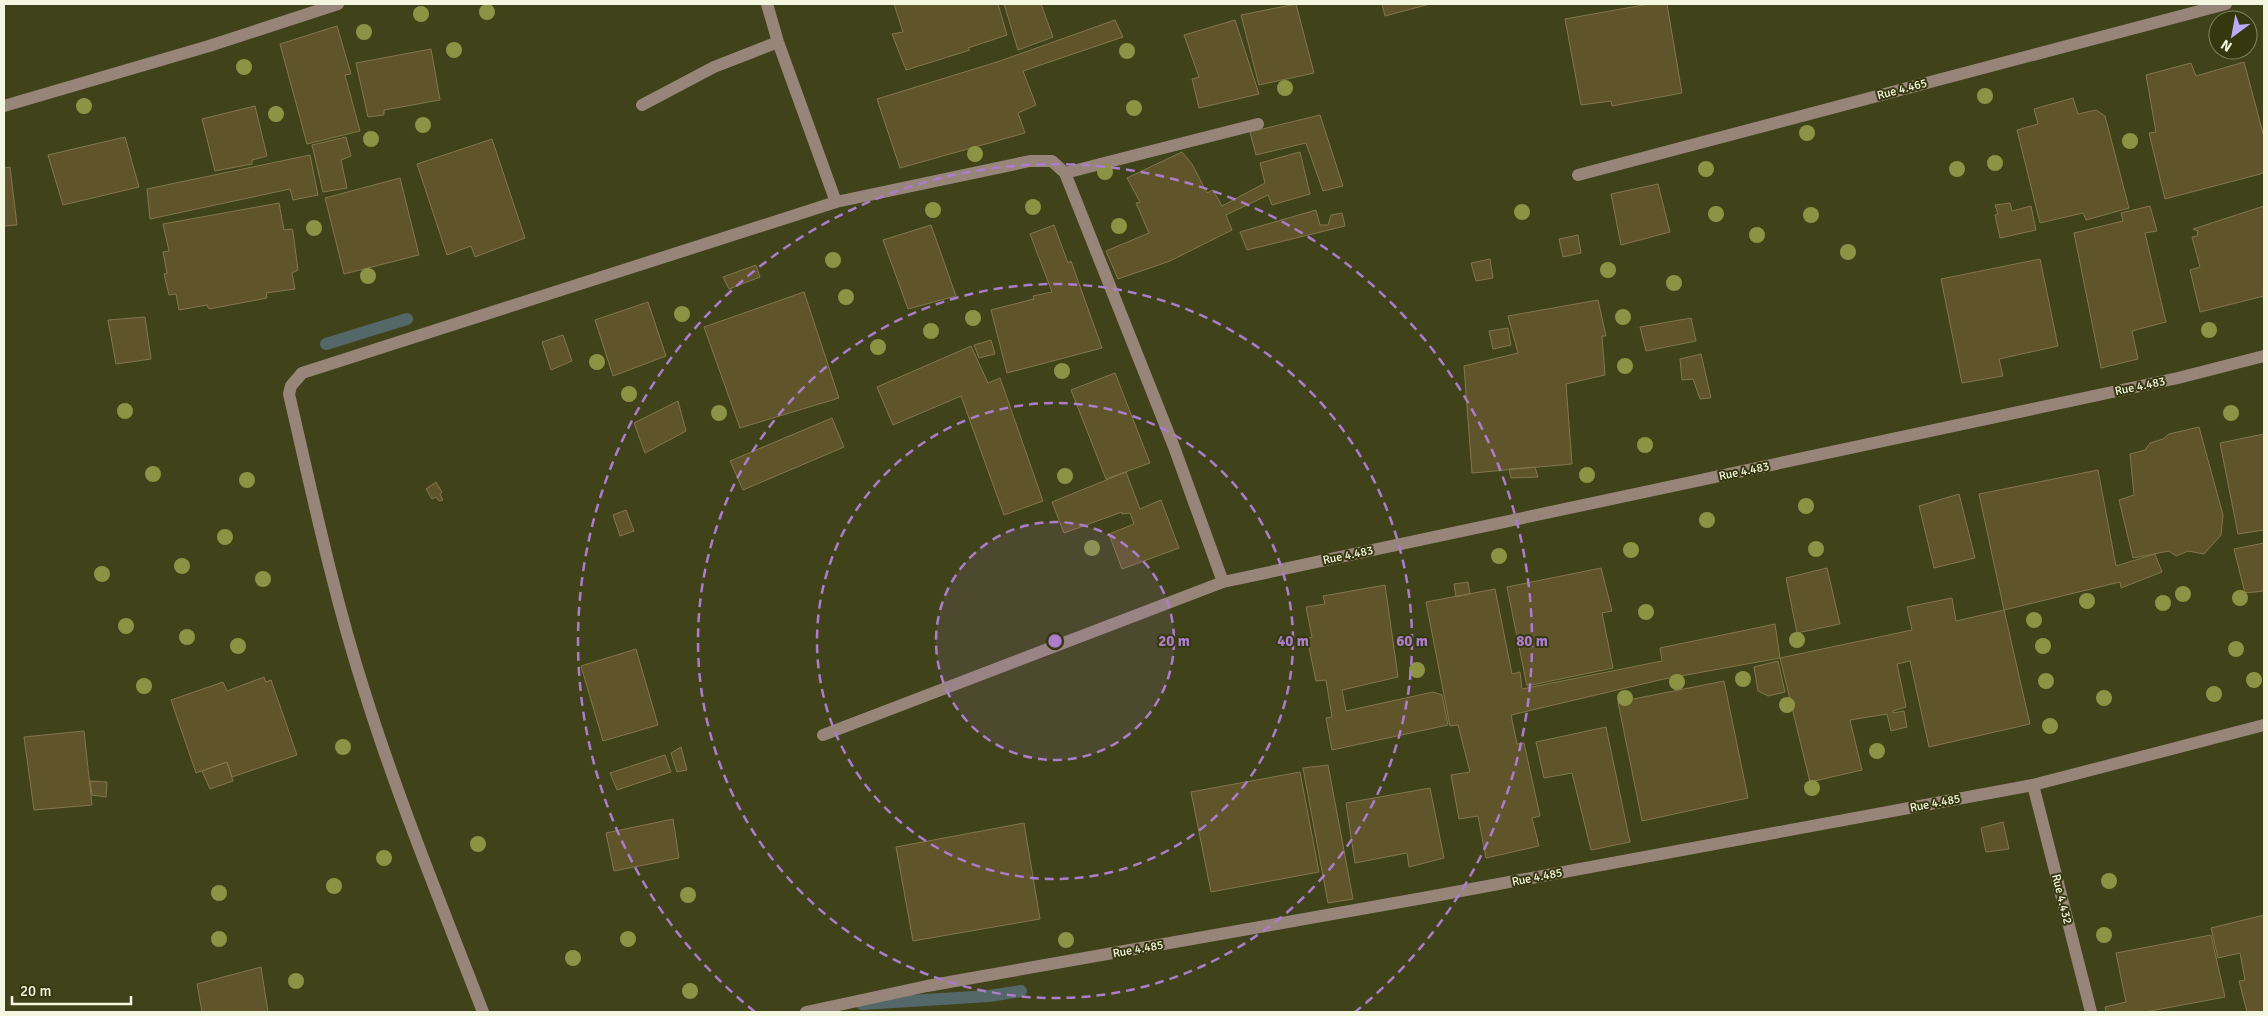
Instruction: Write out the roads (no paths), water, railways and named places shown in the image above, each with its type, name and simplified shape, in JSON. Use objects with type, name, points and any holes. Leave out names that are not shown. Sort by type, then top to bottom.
[{"type":"street","points":[[4,106],[181,54],[338,4]]},
{"type":"street","points":[[767,4],[778,42],[836,202]]},
{"type":"street","name":"Rue 4.465","points":[[1578,175],[2226,4]]},
{"type":"street","points":[[642,105],[714,67],[778,42]]},
{"type":"street","points":[[1065,172],[1258,124]]},
{"type":"street","points":[[483,1012],[422,854],[364,691],[332,581],[290,394],[291,386],[302,373],[836,202],[1030,161],[1052,161],[1065,172],[1174,447],[1223,582]]},
{"type":"street","name":"Rue 4.483","points":[[823,735],[1223,582],[2168,380],[2264,356]]},
{"type":"street","name":"Rue 4.485","points":[[806,1012],[927,986],[1433,896],[2033,785],[2264,725]]},
{"type":"street","name":"Rue 4.432","points":[[2033,785],[2091,1012]]},
{"type":"waterway","points":[[326,344],[407,319]]},
{"type":"waterway","points":[[862,1004],[989,996],[1021,991]]}]
